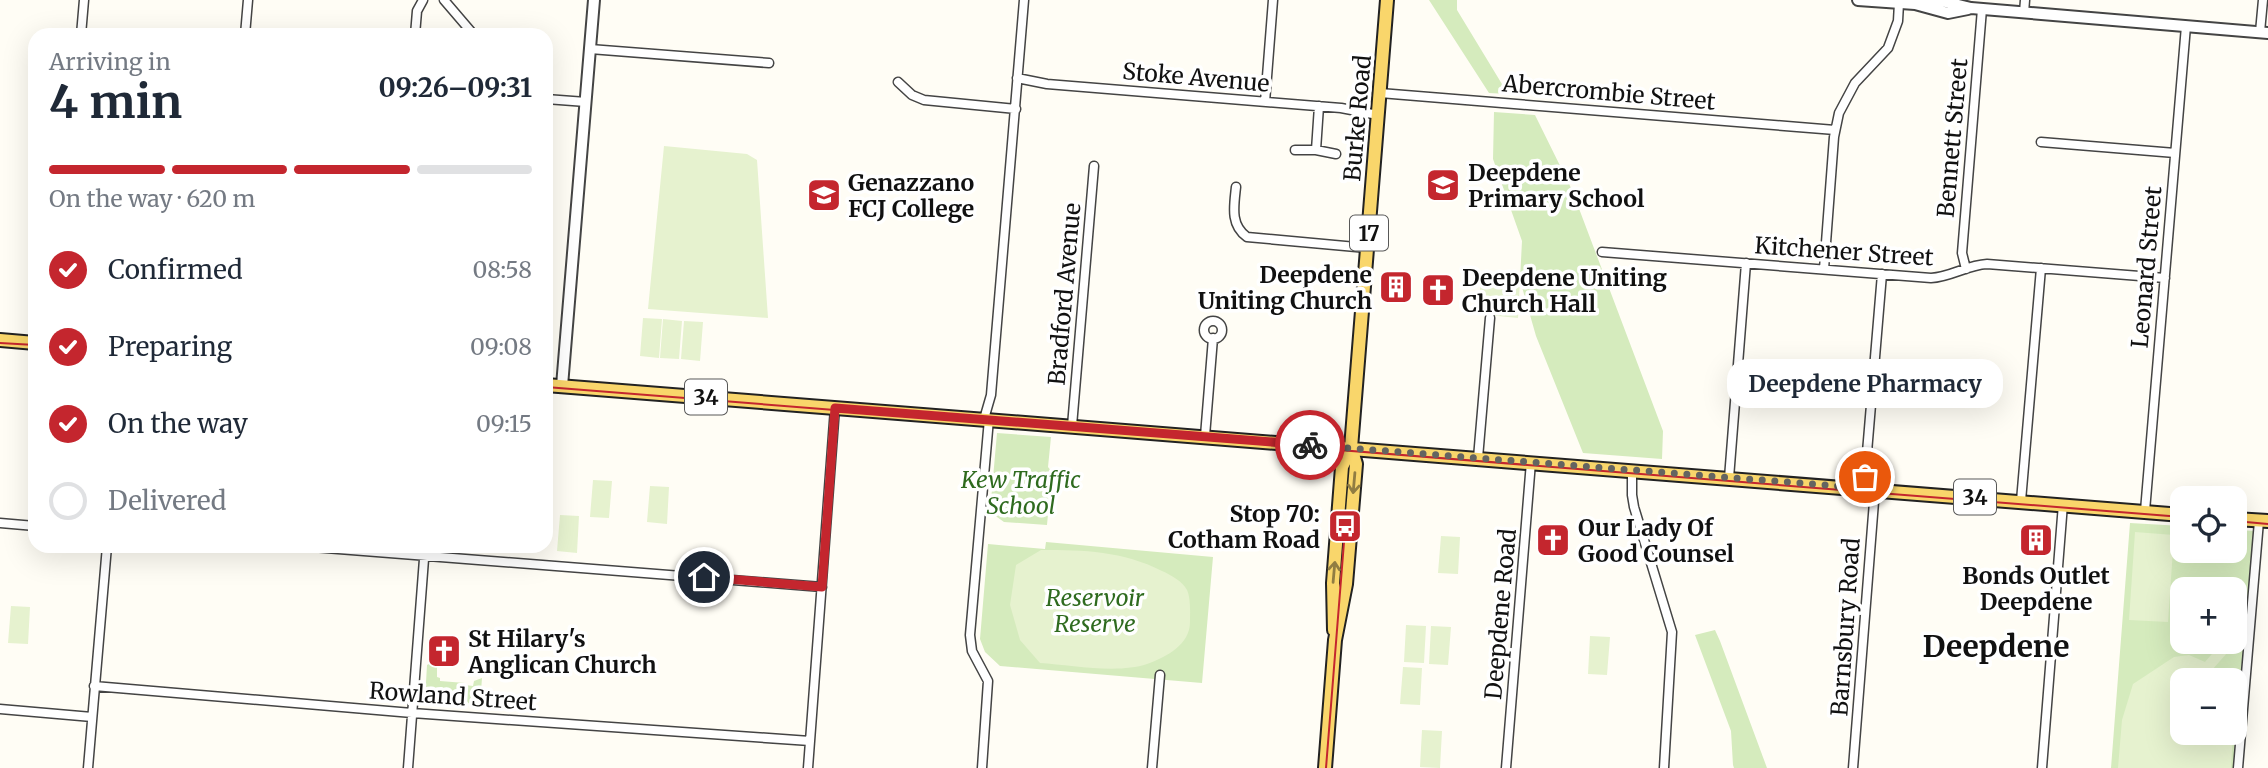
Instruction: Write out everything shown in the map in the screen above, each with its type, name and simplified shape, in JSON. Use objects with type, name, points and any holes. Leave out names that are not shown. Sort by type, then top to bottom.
[{"type":"main road","name":"Burke Road","points":[[1325,768],[1335,640],[1346,584],[1356,464],[1351,448],[1387,0]]},
{"type":"main road","points":[[0,340],[28,342]]},
{"type":"main road","name":"34","points":[[553,385],[2170,514]]},
{"type":"street","points":[[82,28],[84,0]]},
{"type":"street","points":[[246,28],[248,0]]},
{"type":"street","points":[[416,28],[417,12],[423,0]]},
{"type":"street","points":[[444,0],[468,28]]},
{"type":"street","points":[[562,386],[594,0]]},
{"type":"street","points":[[982,768],[988,681],[972,651],[970,635],[1024,0]]},
{"type":"street","points":[[1265,102],[1273,0]]},
{"type":"street","points":[[1858,0],[1915,4],[1948,13],[1976,9],[2264,33],[2263,0]]},
{"type":"street","points":[[2024,13],[2025,0]]},
{"type":"street","points":[[1824,269],[1835,130],[1839,113],[1850,91],[1888,48],[1898,20],[1899,3]]},
{"type":"street","name":"Bennett Street","points":[[1966,269],[1962,253],[1976,9]]},
{"type":"street","name":"Leonard Street","points":[[2146,511],[2186,26]]},
{"type":"street","points":[[590,49],[769,63]]},
{"type":"street","points":[[898,82],[912,95],[924,100],[1016,109]]},
{"type":"street","name":"Stoke Avenue","points":[[1017,82],[1378,111]]},
{"type":"street","name":"Abercrombie Street","points":[[1380,93],[1835,130]]},
{"type":"street","points":[[553,100],[586,102]]},
{"type":"street","points":[[1316,150],[1319,106]]},
{"type":"street","points":[[2041,142],[2175,153]]},
{"type":"street","points":[[1295,150],[1336,154]]},
{"type":"street","name":"Bradford Avenue","points":[[1072,426],[1094,166]]},
{"type":"street","points":[[1236,187],[1235,220],[1238,229],[1247,237],[1367,248]]},
{"type":"street","name":"Kitchener Street","points":[[1602,252],[1940,278],[1987,264],[2165,278]]},
{"type":"street","points":[[1729,478],[1746,263]]},
{"type":"street","points":[[2021,501],[2041,268]]},
{"type":"street","name":"Barnsbury Road","points":[[1853,768],[1882,274]]},
{"type":"street","points":[[1478,458],[1490,318]]},
{"type":"street","points":[[1205,436],[1213,338]]},
{"type":"street","points":[[808,768],[835,408]]},
{"type":"street","name":"Deepdene Road","points":[[1506,768],[1531,462]]},
{"type":"street","points":[[1632,470],[1634,507],[1672,632],[1664,768]]},
{"type":"street","points":[[2042,768],[2063,504]]},
{"type":"street","points":[[2238,768],[2264,521]]},
{"type":"street","points":[[0,523],[28,525]]},
{"type":"street","points":[[88,768],[106,553]]},
{"type":"street","points":[[408,768],[424,553]]},
{"type":"street","points":[[446,553],[822,587]]},
{"type":"street","points":[[1152,768],[1160,675]]},
{"type":"street","name":"Rowland Street","points":[[94,686],[412,713],[810,741]]},
{"type":"street","points":[[0,709],[92,717]]},
{"type":"green space","points":[[1429,0],[1457,0],[1457,10],[1508,94],[1489,93]]},
{"type":"green space","points":[[1494,112],[1535,115],[1572,190],[1663,431],[1662,459],[1583,453],[1536,336],[1520,280],[1522,241],[1493,159]]},
{"type":"green space","points":[[664,146],[747,154],[757,160],[768,318],[648,309]]},
{"type":"green space","points":[[1481,278],[1520,280],[1518,318],[1478,314]]},
{"type":"green space","points":[[643,318],[662,319],[659,358],[640,356]]},
{"type":"green space","points":[[663,319],[682,321],[679,359],[660,358]]},
{"type":"green space","points":[[684,321],[703,322],[700,361],[681,359]]},
{"type":"green space","name":"Kew Traffic School","points":[[997,433],[1051,437],[1048,467],[1052,472],[1047,525],[1004,522],[990,512]]},
{"type":"green space","points":[[593,480],[612,481],[609,518],[590,517]]},
{"type":"green space","points":[[650,486],[669,487],[667,524],[647,522]]},
{"type":"green space","points":[[560,515],[579,516],[577,553],[557,551]]},
{"type":"green space","points":[[2130,523],[2170,525],[2170,563],[2247,563],[2247,531],[2258,531],[2246,668],[2170,668],[2170,745],[2240,745],[2238,768],[2111,768]]},
{"type":"green space","points":[[2135,532],[2170,535],[2172,563],[2168,622],[2129,620]]},
{"type":"green space","points":[[1441,536],[1460,537],[1458,574],[1438,573]]},
{"type":"green space","name":"Reservoir Reserve","points":[[1046,542],[1213,557],[1202,683],[1000,666],[985,652],[980,639],[988,544],[1045,549]]},
{"type":"green space","name":"Reservoir Reserve","points":[[1041,550],[1088,551],[1118,556],[1147,564],[1173,576],[1185,587],[1189,598],[1190,622],[1186,637],[1169,654],[1135,667],[1108,669],[1040,663],[1020,640],[1010,605],[1016,565]]},
{"type":"green space","points":[[11,606],[30,607],[28,644],[8,643]]},
{"type":"green space","points":[[1406,625],[1426,626],[1424,663],[1404,662]]},
{"type":"green space","points":[[1431,626],[1451,627],[1448,665],[1429,664]]},
{"type":"green space","points":[[1715,630],[1767,768],[1734,768],[1731,731],[1695,635]]},
{"type":"green space","points":[[1590,636],[1610,637],[1607,675],[1588,674]]},
{"type":"green space","points":[[2212,654],[2226,654],[2214,668],[2170,668],[2170,745],[2232,745],[2231,768],[2118,768],[2122,720],[2133,684],[2174,657],[2189,655],[2205,662]]},
{"type":"green space","points":[[437,658],[437,677],[440,681],[473,686],[474,681],[482,678],[480,704],[425,700],[427,665]]},
{"type":"green space","points":[[1403,667],[1422,668],[1420,705],[1400,704]]},
{"type":"green space","points":[[1422,730],[1442,731],[1440,768],[1420,767]]},
{"type":"tram line","points":[[0,343],[28,345]]},
{"type":"tram line","points":[[553,388],[2170,516]]},
{"type":"tram line","points":[[1326,768],[1346,517]]},
{"type":"tram line","points":[[2247,522],[2268,524]]},
{"type":"way so far","points":[[1310,445],[1864,488],[1865,477]]},
{"type":"place","name":"Deepdene Primary School","points":[[1443,185]]},
{"type":"place","name":"Genazzano FCJ College","points":[[824,195]]},
{"type":"place","name":"Deepdene Uniting Church","points":[[1396,287]]},
{"type":"place","name":"Deepdene Uniting Church Hall","points":[[1438,290]]},
{"type":"place","name":"Deepdene Pharmacy","points":[[1865,477]]},
{"type":"place","name":"Stop 70: Cotham Road","points":[[1345,526]]},
{"type":"place","name":"Our Lady Of Good Counsel","points":[[1553,540]]},
{"type":"place","name":"Bonds Outlet Deepdene","points":[[2036,540]]},
{"type":"place","name":"St Hilary's Anglican Church","points":[[444,651]]},
{"type":"district","name":"Deepdene","points":[[1996,646]]},
{"type":"route","points":[[704,577],[822,587],[835,408],[1310,445]]}]
